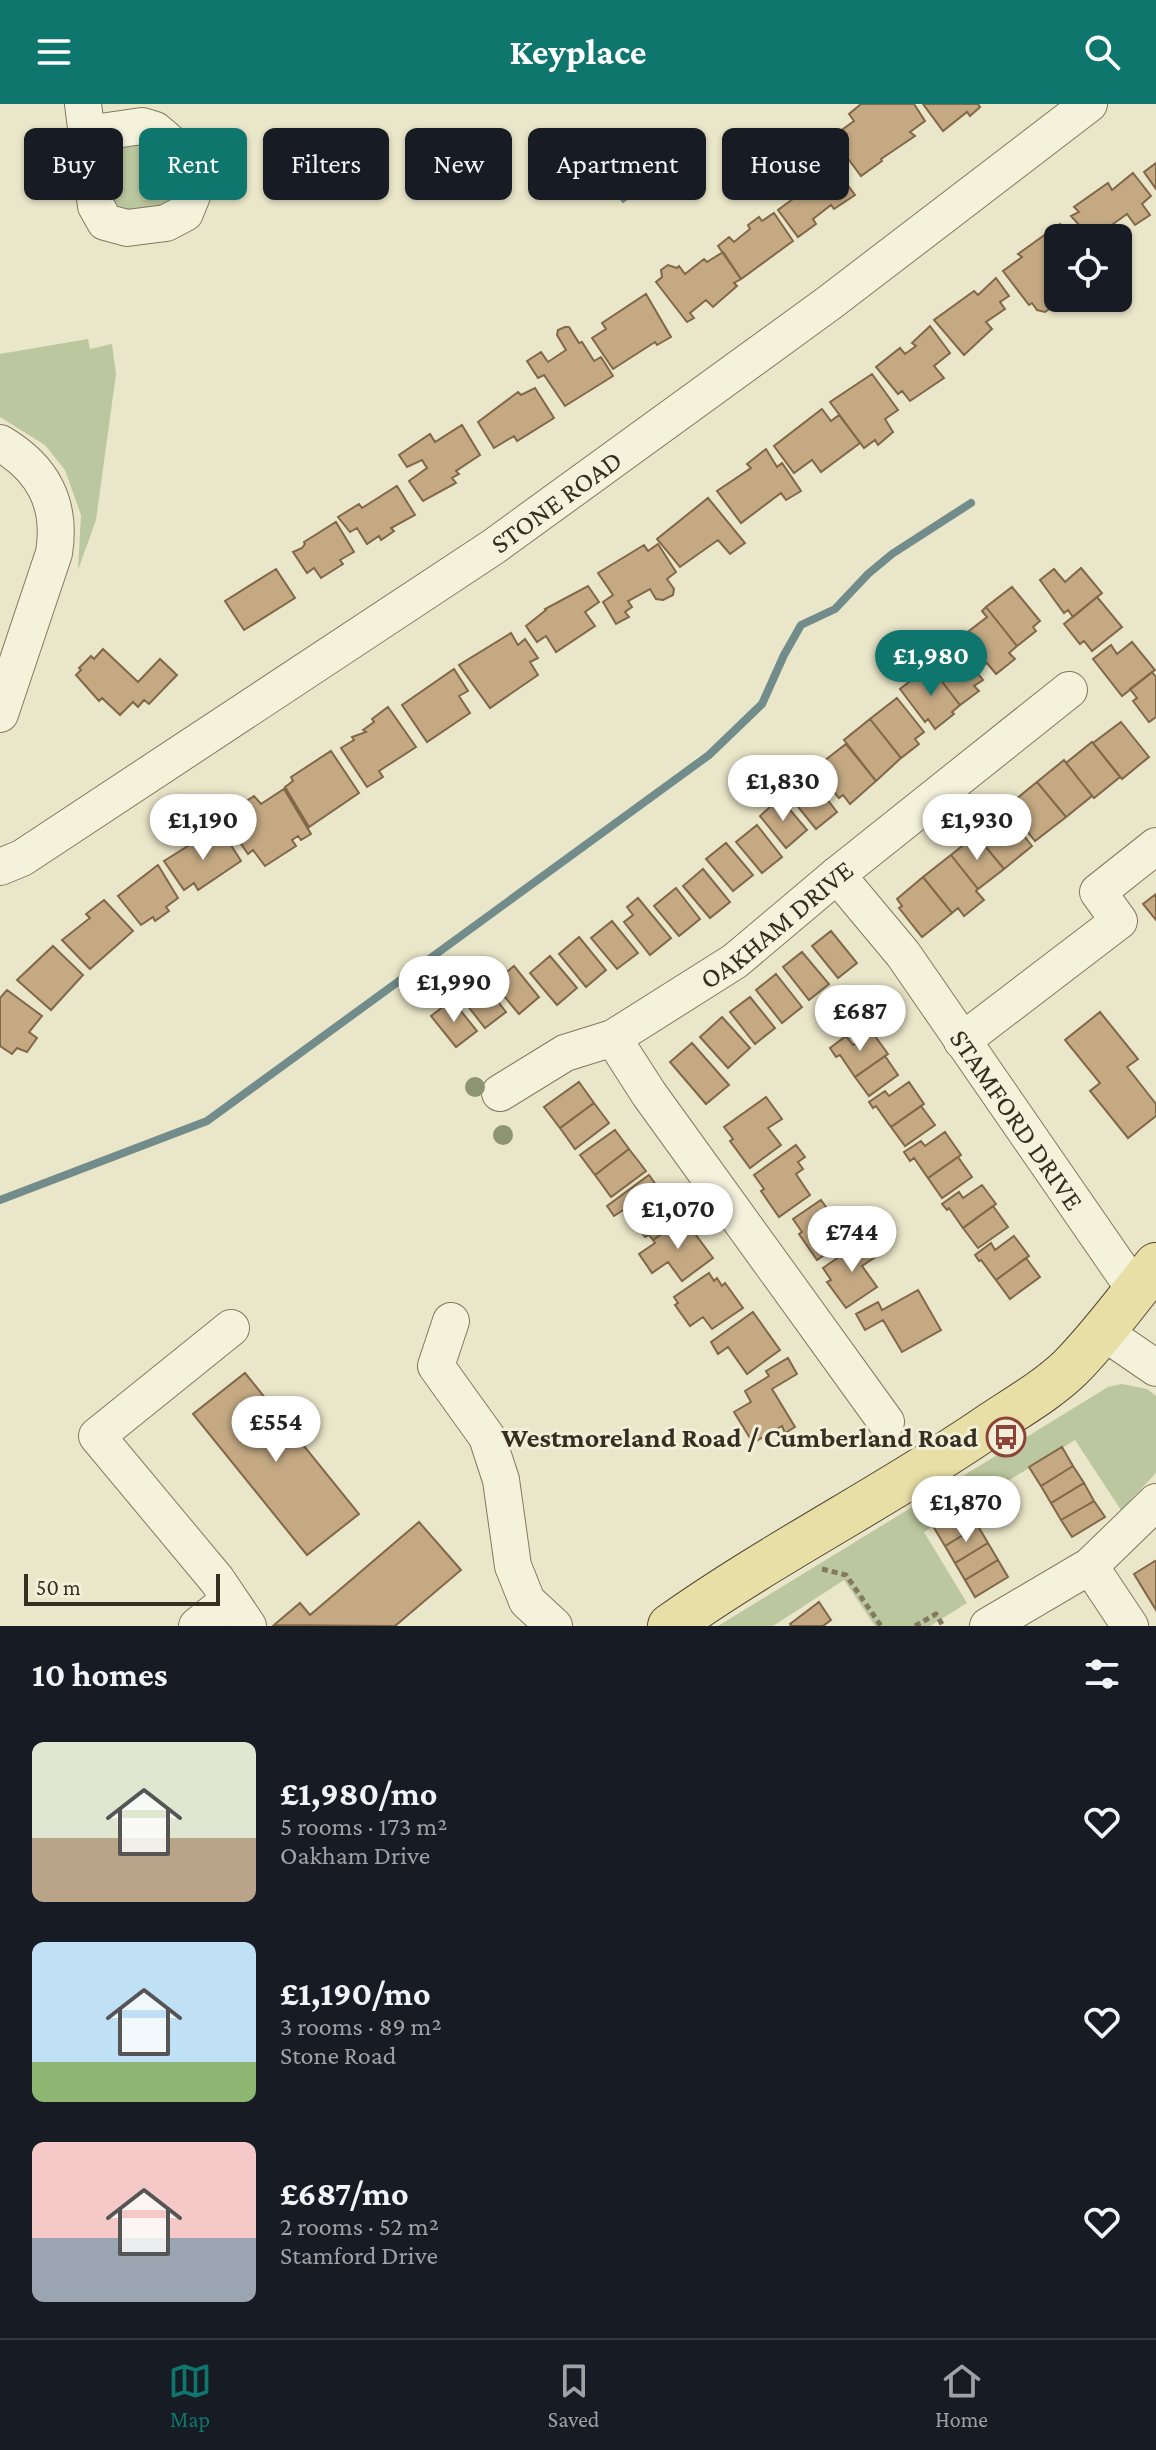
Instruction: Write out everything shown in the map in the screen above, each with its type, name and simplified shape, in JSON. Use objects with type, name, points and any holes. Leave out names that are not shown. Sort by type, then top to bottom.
[{"type":"main road","points":[[670,1626],[723,1588],[923,1470],[1044,1388],[1069,1368],[1146,1277]]},
{"type":"street","name":"STONE ROAD","points":[[0,867],[22,858],[493,547],[829,303],[1089,104]]},
{"type":"street","points":[[0,443],[14,451],[34,471],[50,495],[57,518],[54,553],[0,714]]},
{"type":"street","name":"OAKHAM DRIVE","points":[[500,1093],[565,1053],[613,1038],[735,961],[837,875],[1069,690]]},
{"type":"street","points":[[962,1041],[1119,921],[1098,892],[1156,846]]},
{"type":"street","name":"STAMFORD DRIVE","points":[[837,875],[903,954],[962,1041],[1146,1277]]},
{"type":"street","points":[[613,1038],[649,1094],[886,1422]]},
{"type":"street","points":[[451,1321],[436,1366],[487,1437],[501,1480],[513,1566],[527,1601],[554,1626]]},
{"type":"street","points":[[197,1626],[238,1613],[217,1580],[97,1436],[231,1328]]},
{"type":"street","points":[[1102,1331],[1156,1368]]},
{"type":"street","points":[[988,1626],[1090,1566],[1156,1502]]},
{"type":"street","points":[[1090,1566],[1130,1626]]},
{"type":"path","points":[[796,1543],[816,1568],[846,1575],[881,1626]]},
{"type":"path","points":[[915,1626],[936,1614],[943,1626]]},
{"type":"green space","points":[[139,139],[139,200],[177,202],[127,215],[111,206],[110,200],[123,200],[123,143]]},
{"type":"green space","points":[[88,339],[90,349],[112,344],[116,374],[96,520],[78,570],[81,515],[65,470],[45,445],[0,417],[0,354]]},
{"type":"green space","points":[[1122,1384],[1147,1389],[1156,1396],[1156,1473],[1121,1510],[1075,1440],[924,1532],[967,1603],[930,1626],[875,1626],[844,1580],[773,1626],[718,1626],[1108,1387]]},
{"type":"building","points":[[861,104],[914,104],[925,121],[910,132],[915,136],[861,176],[849,160],[849,128],[844,128],[854,121],[849,114]]},
{"type":"building","points":[[923,104],[978,104],[980,107],[970,116],[967,112],[943,131]]},
{"type":"building","points":[[1156,163],[1156,189],[1144,172]]},
{"type":"building","points":[[1133,173],[1151,196],[1142,204],[1150,215],[1135,225],[1127,214],[1113,224],[1078,224],[1071,216],[1079,212],[1074,207],[1108,183],[1112,190]]},
{"type":"building","points":[[792,200],[848,200],[834,209],[831,205],[813,219],[816,224],[798,237],[778,210]]},
{"type":"building","points":[[774,213],[793,241],[741,279],[718,246],[729,237],[734,242],[759,217],[762,221]]},
{"type":"building","points":[[1044,235],[1044,312],[1037,310],[1032,303],[1029,305],[1003,271],[1022,257],[1018,254]]},
{"type":"building","points":[[723,252],[741,279],[713,307],[706,300],[690,313],[694,318],[687,322],[656,282],[662,277],[661,270],[668,265],[679,266],[685,274],[704,259],[707,262]]},
{"type":"building","points":[[996,278],[1009,296],[1000,302],[1005,309],[986,322],[992,329],[964,355],[934,320],[974,291],[978,295]]},
{"type":"building","points":[[646,294],[671,337],[657,345],[655,342],[613,369],[592,338],[606,329],[602,323]]},
{"type":"building","points":[[930,326],[950,353],[934,366],[944,378],[910,401],[902,391],[898,394],[876,367],[900,348],[905,354],[916,346],[912,343]]},
{"type":"building","points":[[569,327],[579,343],[582,342],[594,361],[601,357],[613,376],[565,406],[544,375],[538,378],[527,361],[541,352],[548,362],[566,350],[557,335],[558,330]]},
{"type":"building","points":[[872,374],[898,410],[885,419],[893,432],[878,445],[875,440],[864,448],[830,402]]},
{"type":"building","points":[[535,388],[554,418],[517,441],[514,436],[494,448],[478,422],[518,392],[521,395]]},
{"type":"building","points":[[822,409],[831,421],[839,415],[860,443],[821,472],[812,460],[794,473],[774,446]]},
{"type":"building","points":[[462,425],[480,455],[456,471],[459,474],[452,478],[456,483],[423,501],[409,481],[427,468],[422,460],[407,467],[399,455],[430,434],[435,442]]},
{"type":"building","points":[[766,449],[777,467],[782,463],[801,491],[786,500],[781,493],[741,523],[717,491],[751,468],[747,464]]},
{"type":"building","points":[[397,486],[415,515],[391,528],[394,531],[381,540],[379,536],[367,544],[357,528],[350,532],[338,517],[359,504],[362,508]]},
{"type":"building","points":[[708,498],[745,543],[730,554],[718,540],[680,567],[657,539]]},
{"type":"building","points":[[336,522],[354,552],[340,560],[343,564],[321,578],[314,568],[307,573],[293,552]]},
{"type":"building","points":[[658,544],[676,572],[667,579],[674,589],[673,595],[663,600],[656,599],[650,589],[628,601],[632,607],[625,612],[629,617],[616,624],[603,602],[613,595],[598,573],[644,545],[648,551]]},
{"type":"building","points":[[1081,568],[1102,593],[1073,617],[1068,610],[1064,613],[1040,580],[1054,569],[1065,582]]},
{"type":"building","points":[[276,569],[295,598],[244,630],[225,601]]},
{"type":"building","points":[[588,586],[599,602],[585,612],[595,626],[556,652],[546,636],[537,642],[526,626],[545,609]]},
{"type":"building","points":[[1012,587],[1040,621],[1033,627],[1036,631],[1017,646],[986,607]]},
{"type":"building","points":[[1097,597],[1122,627],[1092,651],[1084,641],[1080,644],[1064,624]]},
{"type":"building","points":[[986,607],[1017,646],[1009,653],[1015,659],[996,674],[987,663],[983,666],[960,638],[987,617],[982,611]]},
{"type":"building","points":[[511,633],[518,645],[525,639],[538,658],[530,662],[538,675],[490,708],[459,665]]},
{"type":"building","points":[[1132,642],[1155,670],[1122,696],[1093,659],[1111,645],[1117,654]]},
{"type":"building","points":[[956,646],[983,680],[974,686],[979,691],[960,705],[930,666]]},
{"type":"building","points":[[103,649],[138,682],[160,659],[177,675],[149,704],[144,700],[138,707],[133,702],[120,715],[102,698],[99,701],[76,675],[91,656],[94,659]]},
{"type":"building","points":[[930,666],[960,705],[935,729],[928,719],[925,722],[900,689]]},
{"type":"building","points":[[454,669],[468,691],[459,696],[470,713],[427,742],[402,705]]},
{"type":"building","points":[[1152,672],[1156,677],[1156,717],[1149,722],[1133,701],[1137,698],[1130,689]]},
{"type":"building","points":[[897,698],[924,732],[915,739],[919,744],[901,758],[870,719]]},
{"type":"building","points":[[388,707],[416,747],[379,771],[383,777],[367,787],[341,748],[354,740],[352,737],[366,732],[363,730],[374,722],[372,719]]},
{"type":"building","points":[[870,719],[901,758],[876,781],[844,740]]},
{"type":"building","points":[[1121,722],[1149,757],[1122,779],[1093,743]]},
{"type":"building","points":[[1092,742],[1120,777],[1094,798],[1066,763]]},
{"type":"building","points":[[846,744],[876,781],[850,804],[843,795],[839,798],[815,768]]},
{"type":"building","points":[[331,751],[359,793],[309,827],[285,787],[293,781],[291,777]]},
{"type":"building","points":[[1064,760],[1092,796],[1066,817],[1037,782]]},
{"type":"building","points":[[812,780],[837,812],[816,829],[790,797]]},
{"type":"building","points":[[1037,782],[1066,817],[1035,841],[1011,811],[1014,809],[1010,804]]},
{"type":"building","points":[[284,789],[311,834],[301,840],[298,836],[292,840],[296,846],[265,866],[253,850],[248,854],[228,825],[245,813],[239,806],[254,796],[261,804]]},
{"type":"building","points":[[780,798],[807,830],[786,848],[760,816]]},
{"type":"building","points":[[1005,812],[1032,846],[1004,869],[976,835]]},
{"type":"building","points":[[757,825],[782,857],[762,873],[736,842]]},
{"type":"building","points":[[224,834],[241,861],[198,890],[194,883],[184,890],[164,861],[204,836],[209,845]]},
{"type":"building","points":[[976,835],[1004,869],[978,889],[951,855]]},
{"type":"building","points":[[726,843],[753,875],[733,891],[706,859]]},
{"type":"building","points":[[951,855],[984,900],[964,916],[958,908],[952,913],[923,877]]},
{"type":"building","points":[[158,865],[178,898],[166,907],[169,911],[155,921],[153,917],[141,925],[118,896]]},
{"type":"building","points":[[703,869],[730,902],[710,918],[683,886]]},
{"type":"building","points":[[923,877],[952,913],[922,937],[899,908],[902,906],[897,899]]},
{"type":"building","points":[[676,888],[700,919],[679,936],[654,906]]},
{"type":"building","points":[[1156,894],[1156,920],[1143,904]]},
{"type":"building","points":[[638,898],[671,938],[650,955],[624,922],[633,915],[627,907]]},
{"type":"building","points":[[104,900],[133,931],[90,969],[62,940],[90,918],[86,914]]},
{"type":"building","points":[[612,921],[638,953],[617,969],[591,938]]},
{"type":"building","points":[[831,931],[857,963],[838,978],[812,946]]},
{"type":"building","points":[[579,937],[606,970],[586,987],[559,954]]},
{"type":"building","points":[[53,946],[83,975],[51,1010],[17,980]]},
{"type":"building","points":[[802,952],[829,984],[809,1000],[783,967]]},
{"type":"building","points":[[550,956],[577,988],[557,1005],[530,973]]},
{"type":"building","points":[[514,966],[539,997],[519,1014],[493,983]]},
{"type":"building","points":[[776,974],[802,1007],[782,1023],[756,990]]},
{"type":"building","points":[[481,980],[506,1012],[485,1028],[460,996]]},
{"type":"building","points":[[7,990],[42,1016],[29,1032],[37,1038],[27,1052],[17,1048],[12,1054],[0,1046],[0,998]]},
{"type":"building","points":[[750,997],[775,1028],[755,1044],[730,1012]]},
{"type":"building","points":[[452,1000],[477,1031],[456,1047],[431,1016]]},
{"type":"building","points":[[1100,1012],[1138,1059],[1127,1067],[1156,1104],[1156,1116],[1128,1138],[1090,1091],[1100,1083],[1065,1040]]},
{"type":"building","points":[[722,1017],[750,1048],[728,1068],[700,1037]]},
{"type":"building","points":[[872,1032],[888,1054],[855,1077],[840,1055],[836,1057],[830,1048],[846,1036],[853,1045]]},
{"type":"building","points":[[692,1043],[729,1085],[706,1104],[670,1062]]},
{"type":"building","points":[[885,1056],[898,1075],[869,1096],[855,1077]]},
{"type":"building","points":[[579,1082],[594,1103],[560,1128],[544,1107]]},
{"type":"building","points":[[909,1082],[924,1104],[891,1127],[876,1106],[873,1108],[869,1102],[885,1091],[889,1096]]},
{"type":"building","points":[[766,1097],[782,1119],[768,1128],[781,1145],[750,1168],[730,1141],[733,1139],[724,1127]]},
{"type":"building","points":[[594,1103],[609,1123],[575,1149],[560,1128]]},
{"type":"building","points":[[921,1106],[935,1125],[905,1146],[891,1127]]},
{"type":"building","points":[[615,1130],[629,1149],[595,1175],[580,1155]]},
{"type":"building","points":[[945,1132],[961,1155],[928,1178],[914,1158],[910,1161],[904,1152],[921,1141],[925,1146]]},
{"type":"building","points":[[796,1145],[805,1157],[798,1162],[803,1169],[796,1174],[810,1195],[779,1217],[754,1175]]},
{"type":"building","points":[[629,1149],[646,1171],[611,1197],[595,1175]]},
{"type":"building","points":[[958,1157],[972,1177],[942,1198],[928,1178]]},
{"type":"building","points":[[649,1175],[674,1216],[678,1213],[682,1220],[653,1240],[649,1235],[645,1237],[625,1209],[614,1216],[607,1206]]},
{"type":"building","points":[[982,1185],[996,1204],[963,1228],[949,1208],[947,1210],[942,1204],[959,1192],[963,1198]]},
{"type":"building","points":[[821,1200],[848,1238],[817,1260],[793,1219]]},
{"type":"building","points":[[993,1206],[1008,1227],[978,1248],[963,1228]]},
{"type":"building","points":[[688,1219],[713,1258],[682,1281],[668,1262],[652,1273],[639,1254],[655,1243],[653,1240]]},
{"type":"building","points":[[1014,1236],[1029,1256],[996,1280],[975,1255],[991,1243],[995,1250]]},
{"type":"building","points":[[865,1239],[877,1256],[862,1266],[877,1287],[846,1308],[827,1282],[831,1280],[823,1268]]},
{"type":"building","points":[[1026,1258],[1040,1277],[1010,1299],[996,1280]]},
{"type":"building","points":[[709,1273],[722,1286],[725,1283],[743,1308],[712,1329],[703,1317],[690,1326],[675,1305],[678,1303],[674,1297]]},
{"type":"building","points":[[918,1290],[941,1330],[902,1352],[883,1320],[865,1330],[856,1314],[878,1302],[882,1310]]},
{"type":"building","points":[[753,1312],[780,1350],[747,1374],[728,1347],[718,1354],[711,1342]]},
{"type":"building","points":[[788,1358],[797,1374],[772,1389],[795,1427],[785,1433],[782,1426],[753,1443],[734,1412],[751,1402],[745,1391],[769,1376],[766,1371]]},
{"type":"building","points":[[245,1373],[359,1514],[307,1555],[193,1414]]},
{"type":"building","points":[[1062,1447],[1073,1466],[1041,1486],[1029,1467]]},
{"type":"building","points":[[1073,1466],[1084,1483],[1051,1503],[1041,1486]]},
{"type":"building","points":[[1084,1483],[1094,1501],[1061,1520],[1051,1503]]},
{"type":"building","points":[[1094,1501],[1105,1517],[1072,1537],[1061,1520]]},
{"type":"building","points":[[966,1506],[978,1526],[945,1546],[933,1526]]},
{"type":"building","points":[[419,1522],[461,1570],[395,1626],[274,1625],[300,1603],[310,1615]]},
{"type":"building","points":[[978,1526],[988,1543],[955,1563],[945,1546]]},
{"type":"building","points":[[988,1543],[998,1560],[965,1580],[955,1563]]},
{"type":"building","points":[[998,1560],[1008,1577],[975,1597],[965,1580]]},
{"type":"building","points":[[1156,1562],[1156,1610],[1134,1574]]},
{"type":"building","points":[[819,1602],[831,1620],[823,1626],[791,1626],[790,1624]]},
{"type":"waterway","points":[[0,1200],[207,1121],[709,755],[762,704],[801,625],[835,609],[892,554],[971,503]]},
{"type":"place","name":"Westmoreland Road / Cumberland Road","points":[[1006,1437]]}]
